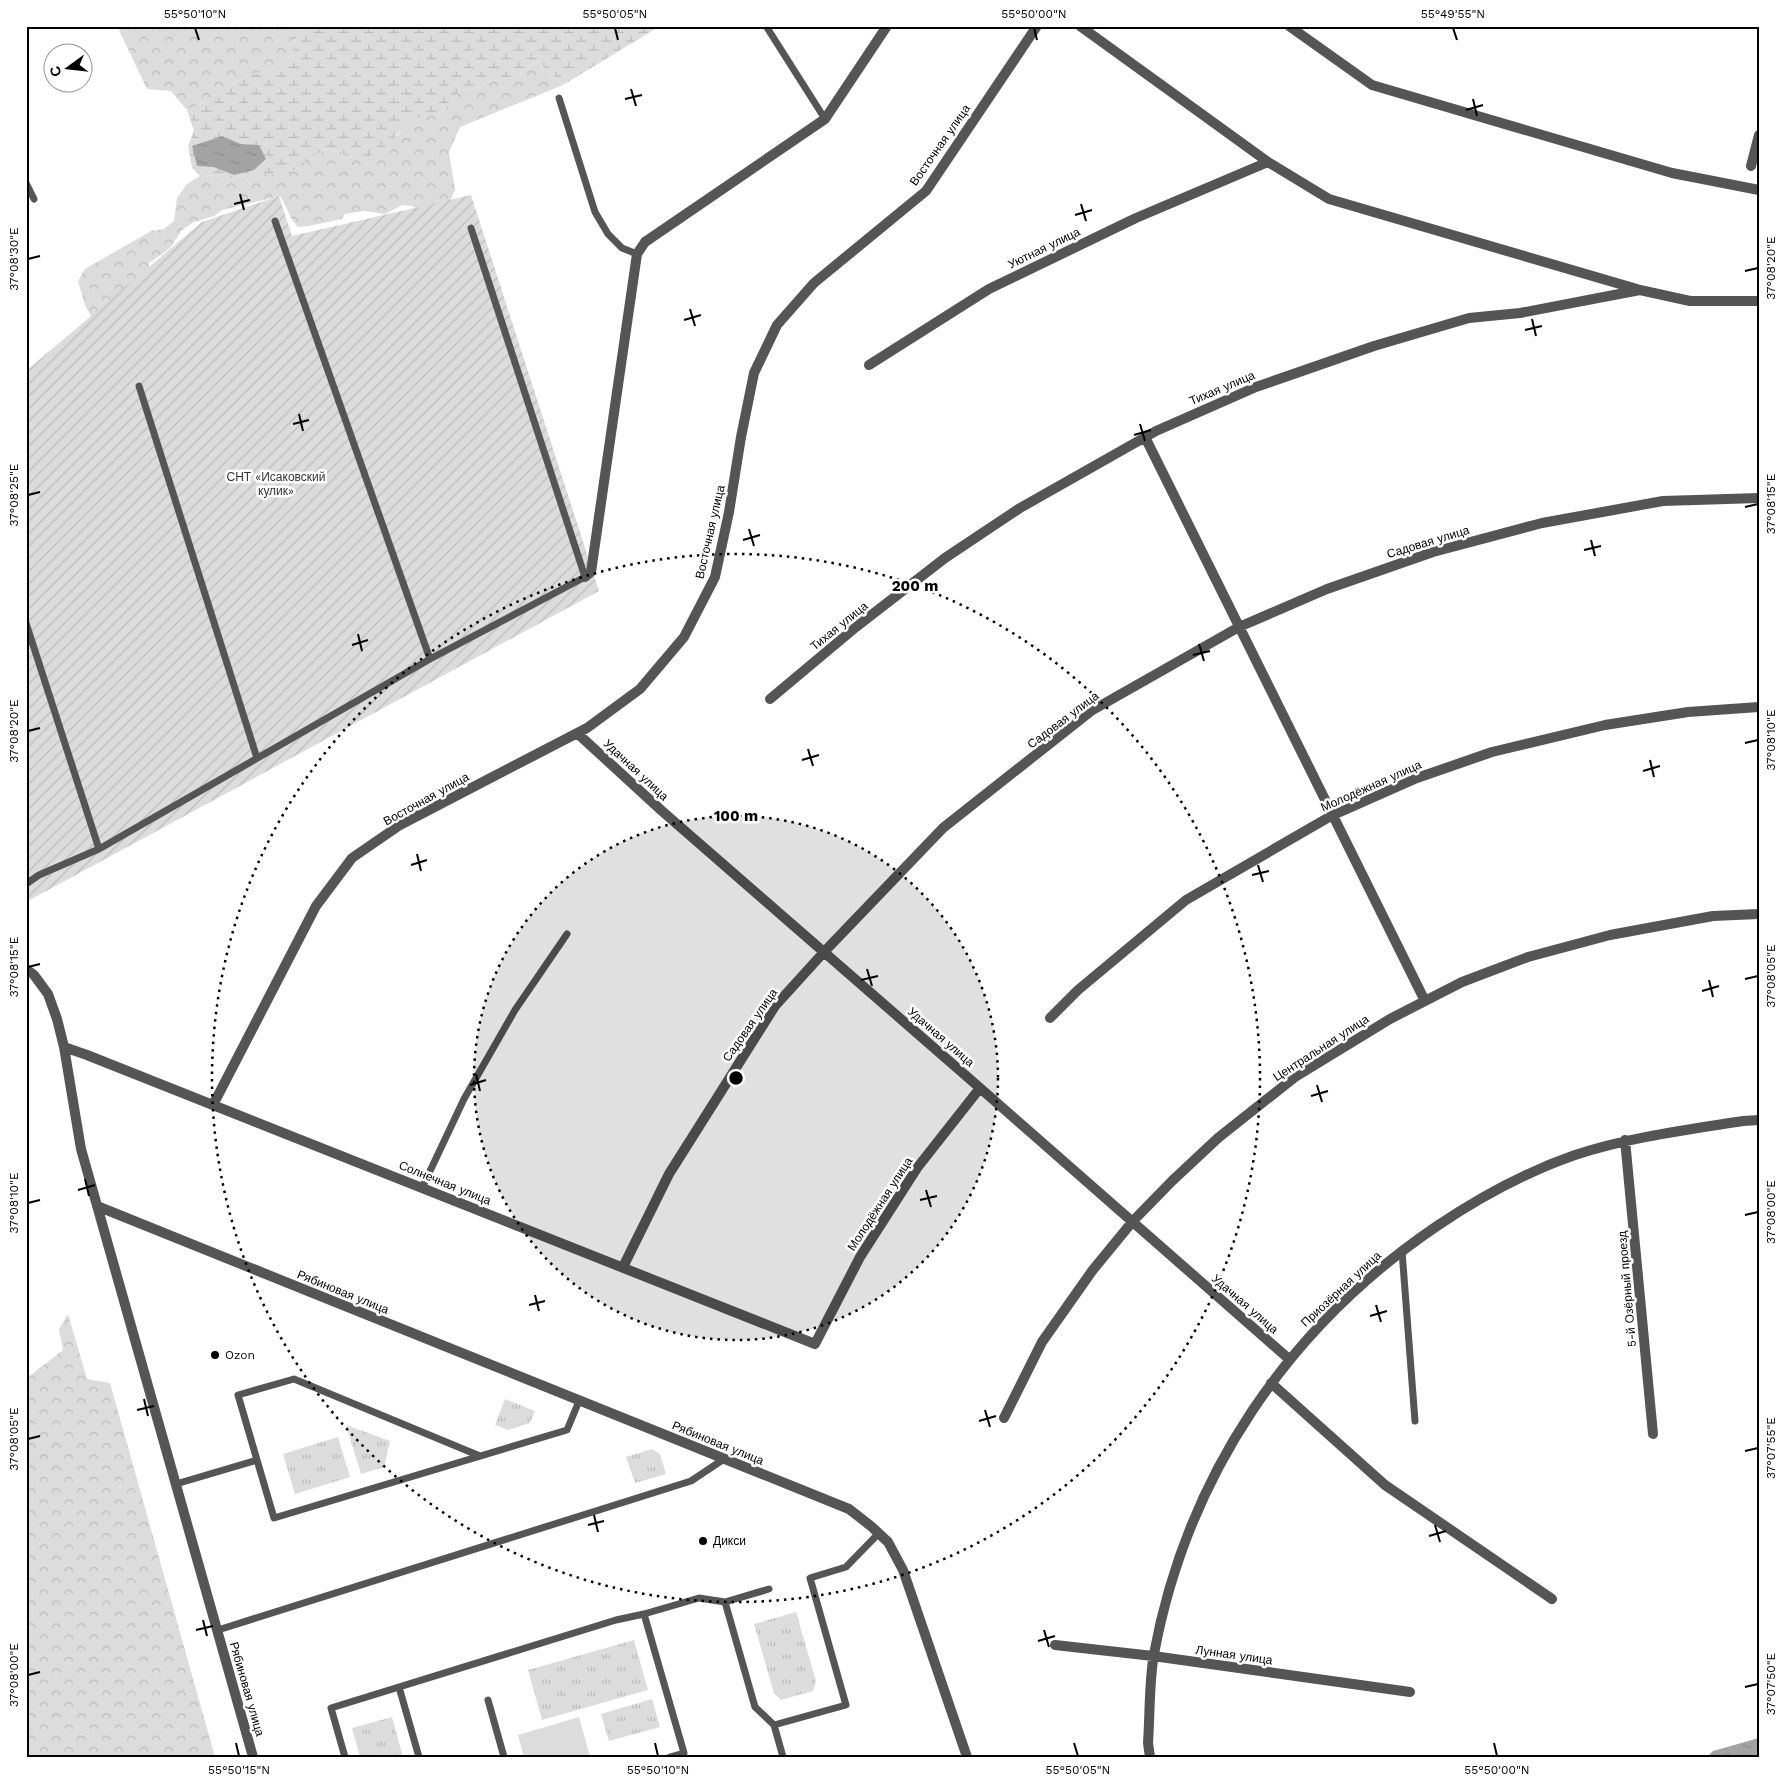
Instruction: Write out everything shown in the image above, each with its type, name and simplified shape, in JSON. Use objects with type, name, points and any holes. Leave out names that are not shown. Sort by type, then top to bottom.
[{"type":"street","points":[[585,577],[591,572],[637,254],[645,242],[824,119],[887,26]]},
{"type":"street","name":"Восточная улица","points":[[213,1105],[316,906],[352,858],[400,824],[586,728],[640,689],[684,637],[715,577],[729,512],[754,373],[777,325],[814,284],[926,190],[1037,26]]},
{"type":"street","points":[[1080,26],[1268,162],[1329,199],[1640,290]]},
{"type":"street","points":[[1289,26],[1372,85],[1672,173],[1754,191],[1759,190]]},
{"type":"street","points":[[1751,166],[1759,136]]},
{"type":"street","name":"Уютная улица","points":[[869,365],[989,289],[1136,218],[1268,162]]},
{"type":"street","name":"Тихая улица","points":[[770,699],[856,627],[946,558],[1020,508],[1145,437],[1256,387],[1384,344],[1470,318],[1520,313],[1640,290],[1690,301],[1759,301]]},
{"type":"street","points":[[1145,437],[1424,1001]]},
{"type":"street","name":"Садовая улица","points":[[623,1268],[669,1174],[776,1006],[824,952],[944,828],[1092,712],[1239,627],[1327,589],[1433,552],[1542,523],[1663,501],[1759,498]]},
{"type":"street","name":"Молодёжная улица","points":[[1050,1018],[1078,990],[1186,900],[1331,816],[1417,778],[1492,752],[1605,725],[1688,712],[1759,707]]},
{"type":"street","name":"Удачная улица","points":[[577,733],[662,811],[1289,1359]]},
{"type":"street","name":"Центральная улица","points":[[1004,1418],[1042,1342],[1092,1271],[1132,1221],[1218,1138],[1295,1077],[1390,1019],[1424,1001],[1462,982],[1528,957],[1610,935],[1713,916],[1759,914]]},
{"type":"street","points":[[26,969],[34,975],[48,994],[57,1019],[64,1047],[81,1149],[98,1206]]},
{"type":"street","name":"Солнечная улица","points":[[64,1047],[815,1344]]},
{"type":"street","name":"Молодёжная улица","points":[[815,1344],[865,1248],[917,1168],[980,1088]]},
{"type":"street","name":"Приозёрная улица","points":[[1150,1757],[1148,1744],[1154,1656],[1180,1553],[1208,1486],[1251,1412],[1289,1359],[1330,1313],[1362,1283],[1402,1251],[1447,1219],[1504,1184],[1575,1155],[1625,1140],[1759,1120]]},
{"type":"street","name":"5-й Озёрный проезд","points":[[1625,1140],[1653,1434]]},
{"type":"street","name":"Рябиновая улица","points":[[98,1206],[849,1509],[888,1542],[903,1570],[967,1757]]},
{"type":"street","name":"Рябиновая улица","points":[[98,1206],[253,1757]]},
{"type":"street","points":[[1271,1383],[1385,1485],[1552,1598]]},
{"type":"street","name":"Лунная улица","points":[[1055,1644],[1410,1692]]},
{"type":"lane","points":[[766,26],[824,119]]},
{"type":"lane","points":[[559,98],[595,212],[608,234],[622,248],[637,254]]},
{"type":"lane","points":[[26,183],[34,199]]},
{"type":"lane","points":[[274,221],[430,660]]},
{"type":"lane","points":[[26,884],[39,875],[99,850],[430,660],[585,577],[472,228]]},
{"type":"lane","points":[[139,386],[257,758]]},
{"type":"lane","points":[[26,623],[99,850]]},
{"type":"lane","points":[[422,1188],[464,1099],[515,1010],[567,934]]},
{"type":"lane","points":[[1402,1251],[1415,1421]]},
{"type":"lane","points":[[480,1456],[294,1379],[238,1395],[274,1518],[567,1430],[579,1400]]},
{"type":"lane","points":[[218,1630],[691,1481],[724,1459]]},
{"type":"lane","points":[[176,1484],[257,1460]]},
{"type":"lane","points":[[774,1725],[846,1705],[810,1578],[846,1567],[879,1533]]},
{"type":"lane","points":[[345,1757],[331,1708],[616,1620],[699,1598],[725,1602],[770,1589]]},
{"type":"lane","points":[[725,1602],[755,1707],[774,1725],[783,1757]]},
{"type":"lane","points":[[644,1614],[684,1753],[670,1757]]},
{"type":"lane","points":[[399,1687],[419,1757]]},
{"type":"lane","points":[[488,1700],[504,1757]]},
{"type":"green space","points":[[117,26],[297,26],[298,32],[292,54],[272,70],[248,76],[227,86],[209,100],[187,110],[171,91],[147,89]]},
{"type":"green space","points":[[297,26],[660,26],[563,85],[538,61],[527,67],[518,76],[487,82],[477,88],[461,90],[441,113],[407,121],[391,142],[376,153],[368,156],[360,158],[350,157],[338,151],[325,149],[285,176],[259,173],[235,179],[221,175],[200,176],[192,167],[188,146],[194,131],[187,110],[209,100],[227,86],[248,76],[272,70],[292,54],[298,32]],"holes":[[[222,136],[241,144],[258,145],[266,159],[253,170],[234,175],[213,167],[197,166],[193,146]]]},
{"type":"green space","points":[[538,61],[563,85],[460,127],[449,152],[455,190],[446,209],[428,215],[412,206],[402,205],[385,214],[364,211],[345,214],[342,219],[298,227],[292,220],[280,196],[222,210],[214,216],[194,222],[182,230],[170,248],[149,263],[148,278],[95,323],[85,305],[78,281],[85,269],[151,231],[164,229],[174,221],[177,198],[187,184],[200,176],[221,175],[235,179],[316,155],[325,149],[339,151],[349,157],[397,136],[407,121],[441,113],[461,90],[477,88],[487,82],[518,76],[527,67]]},
{"type":"green space","name":"СНТ «Исаковский кулик»","points":[[471,195],[599,591],[26,902],[26,371],[202,222],[279,196],[292,236]]},
{"type":"green space","points":[[68,1314],[87,1379],[110,1383],[215,1757],[26,1757],[26,1381],[27,1378],[63,1350],[59,1329]]},
{"type":"green space","points":[[505,1399],[535,1411],[530,1423],[508,1430],[495,1425]]},
{"type":"green space","points":[[346,1425],[390,1441],[384,1467],[361,1474]]},
{"type":"green space","points":[[338,1437],[350,1477],[295,1494],[283,1454]]},
{"type":"green space","points":[[652,1449],[660,1454],[666,1474],[635,1483],[626,1457]]},
{"type":"green space","points":[[796,1612],[816,1681],[813,1691],[781,1700],[774,1693],[754,1624]]},
{"type":"green space","points":[[634,1640],[648,1690],[542,1720],[528,1670]]},
{"type":"green space","points":[[652,1699],[660,1727],[609,1741],[601,1714]]},
{"type":"green space","points":[[392,1717],[403,1757],[360,1757],[352,1728]]},
{"type":"green space","points":[[579,1717],[590,1757],[524,1757],[518,1735]]},
{"type":"water","points":[[222,136],[241,144],[259,145],[266,159],[254,170],[234,175],[213,167],[197,166],[192,146]]},
{"type":"water","points":[[1759,1738],[1759,1757],[1707,1757],[1713,1751]]},
{"type":"place","name":"Ozon","points":[[215,1355]]},
{"type":"place","name":"Дикси","points":[[703,1541]]}]
